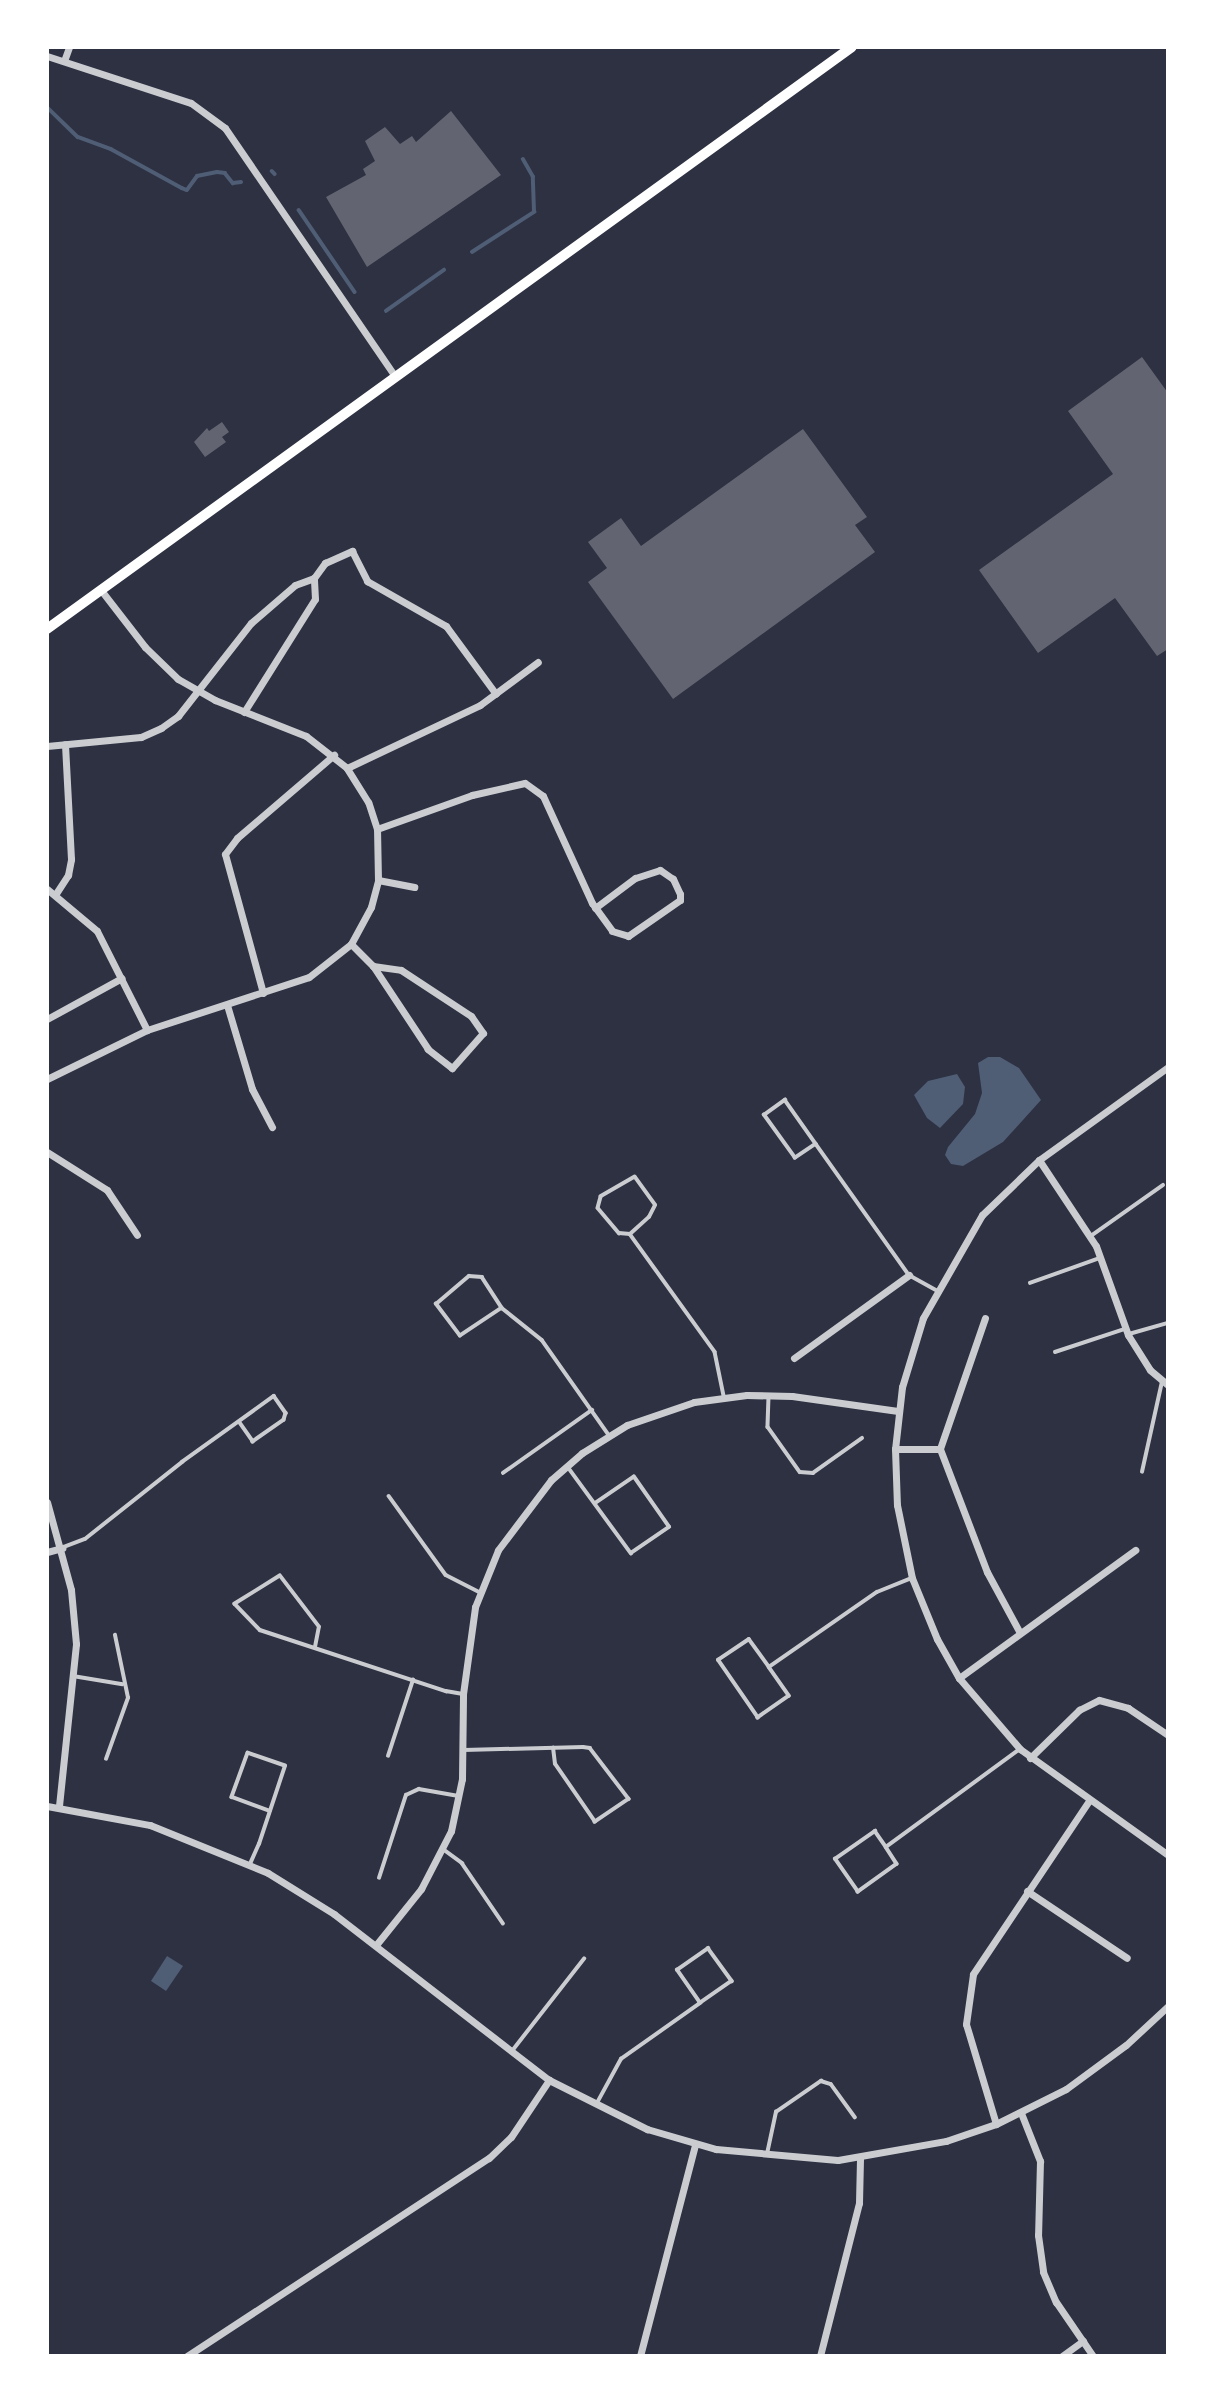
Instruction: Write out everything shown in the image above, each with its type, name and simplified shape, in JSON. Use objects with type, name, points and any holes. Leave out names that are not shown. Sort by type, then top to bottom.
[{"type":"main road","points":[[47,629],[852,47]]},
{"type":"street","points":[[64,61],[69,47]]},
{"type":"street","points":[[47,56],[191,103],[225,128],[395,376]]},
{"type":"street","points":[[47,746],[141,737],[178,716],[251,623],[295,585],[314,578],[324,563],[352,551],[367,582],[446,625],[496,694]]},
{"type":"street","points":[[244,712],[316,598],[314,578]]},
{"type":"street","points":[[47,1079],[147,1030],[309,977],[351,944],[371,907],[378,880],[377,829],[364,793],[347,768],[334,755],[306,736],[196,691],[162,665],[102,590]]},
{"type":"street","points":[[347,768],[496,694],[538,662]]},
{"type":"street","points":[[55,895],[68,875],[71,859],[65,744]]},
{"type":"street","points":[[263,993],[225,854],[237,838],[334,755]]},
{"type":"street","points":[[377,829],[472,795],[525,783],[543,796],[595,908],[612,931],[628,936],[680,900],[680,894],[673,879],[660,870],[635,878],[595,908]]},
{"type":"street","points":[[378,880],[414,887]]},
{"type":"street","points":[[47,889],[97,931],[147,1030]]},
{"type":"street","points":[[351,944],[373,966],[428,1049],[452,1068],[483,1033],[471,1016],[401,970],[373,966]]},
{"type":"street","points":[[47,1019],[122,978]]},
{"type":"street","points":[[226,1005],[252,1089],[272,1127]]},
{"type":"street","points":[[1168,1067],[1039,1160],[982,1215],[936,1290],[908,1361],[898,1411],[895,1449],[897,1505],[912,1578],[937,1639],[959,1678],[1030,1758],[1168,1855]]},
{"type":"street","points":[[47,1152],[107,1190],[137,1235]]},
{"type":"street","points":[[1039,1160],[1091,1236],[1102,1257],[1126,1332],[1165,1383]]},
{"type":"street","points":[[794,1359],[909,1275]]},
{"type":"street","points":[[985,1318],[940,1449],[987,1572],[1020,1633]]},
{"type":"street","points":[[376,1945],[421,1889],[443,1849],[460,1796],[464,1750],[463,1694],[470,1624],[480,1592],[498,1550],[522,1513],[567,1465],[609,1435],[665,1410],[724,1396],[770,1395],[898,1411]]},
{"type":"street","points":[[895,1449],[940,1449]]},
{"type":"street","points":[[47,1502],[62,1548],[75,1623],[73,1676],[59,1807]]},
{"type":"street","points":[[47,1552],[62,1548]]},
{"type":"street","points":[[959,1678],[1135,1550]]},
{"type":"street","points":[[1030,1758],[1079,1710],[1099,1700],[1121,1705],[1168,1735]]},
{"type":"street","points":[[996,2124],[970,2048],[967,2001],[982,1955],[1088,1801]]},
{"type":"street","points":[[47,1806],[160,1828],[250,1864],[317,1902],[549,2080],[595,2106],[695,2145],[766,2156],[860,2158],[919,2148],[996,2124],[1021,2113],[1105,2062],[1168,2006]]},
{"type":"street","points":[[1027,1891],[1127,1958]]},
{"type":"street","points":[[187,2356],[489,2158],[511,2137],[549,2080]]},
{"type":"street","points":[[1021,2113],[1040,2161],[1038,2235],[1043,2272],[1056,2302],[1093,2356]]},
{"type":"street","points":[[640,2356],[695,2145]]},
{"type":"street","points":[[820,2356],[859,2203],[860,2158]]},
{"type":"street","points":[[1062,2356],[1083,2341]]},
{"type":"lane","points":[[816,1144],[795,1158],[764,1115],[785,1100],[909,1275],[936,1290]]},
{"type":"lane","points":[[630,1234],[649,1217],[655,1205],[635,1177],[597,1203],[612,1227],[630,1234],[715,1352],[724,1396]]},
{"type":"lane","points":[[1091,1236],[1163,1185]]},
{"type":"lane","points":[[1030,1283],[1102,1257]]},
{"type":"lane","points":[[502,1308],[460,1336],[436,1304],[476,1274],[502,1308],[542,1340],[609,1435]]},
{"type":"lane","points":[[1055,1352],[1168,1323]]},
{"type":"lane","points":[[1142,1472],[1165,1383]]},
{"type":"lane","points":[[770,1395],[768,1427],[800,1472],[813,1473],[862,1438]]},
{"type":"lane","points":[[62,1548],[85,1539],[239,1422],[274,1396],[286,1413],[284,1420],[253,1442],[239,1422]]},
{"type":"lane","points":[[503,1473],[592,1410]]},
{"type":"lane","points":[[567,1465],[631,1553],[669,1527],[634,1477],[596,1503]]},
{"type":"lane","points":[[388,1496],[446,1575],[480,1592]]},
{"type":"lane","points":[[315,1647],[319,1627],[280,1576],[236,1604],[260,1630],[463,1694]]},
{"type":"lane","points":[[769,1667],[877,1592],[912,1578]]},
{"type":"lane","points":[[106,1759],[128,1698],[122,1684],[124,1670],[115,1635]]},
{"type":"lane","points":[[749,1639],[769,1667],[789,1696],[758,1717],[718,1660],[749,1639]]},
{"type":"lane","points":[[73,1676],[122,1684]]},
{"type":"lane","points":[[388,1756],[413,1680]]},
{"type":"lane","points":[[464,1750],[583,1747],[596,1752],[629,1798],[595,1822],[555,1764],[552,1748]]},
{"type":"lane","points":[[886,1847],[1020,1749]]},
{"type":"lane","points":[[250,1864],[270,1811],[285,1766],[248,1753],[232,1797],[270,1811]]},
{"type":"lane","points":[[379,1878],[406,1795],[419,1789],[460,1796]]},
{"type":"lane","points":[[874,1831],[886,1847],[897,1864],[858,1892],[835,1859],[874,1831]]},
{"type":"lane","points":[[443,1849],[462,1863],[503,1923]]},
{"type":"lane","points":[[595,2106],[621,2059],[732,1981],[708,1948],[677,1970],[700,2003]]},
{"type":"lane","points":[[512,2051],[584,1959]]},
{"type":"lane","points":[[766,2156],[776,2112],[821,2081],[831,2084],[855,2117]]},
{"type":"water","points":[[988,1057],[1000,1057],[1019,1068],[1041,1100],[1003,1142],[963,1166],[951,1164],[945,1155],[948,1147],[975,1114],[982,1093],[978,1063]]},
{"type":"water","points":[[957,1074],[965,1087],[963,1104],[940,1128],[927,1118],[914,1095],[928,1081]]},
{"type":"water","points":[[167,1956],[183,1966],[166,1991],[151,1981]]},
{"type":"building","points":[[451,111],[501,175],[367,267],[326,197],[366,175],[363,169],[375,161],[365,141],[385,127],[400,144],[412,136],[416,142]]},
{"type":"building","points":[[1142,357],[1168,393],[1168,649],[1157,656],[1115,598],[1038,653],[979,570],[1113,474],[1068,411]]},
{"type":"building","points":[[222,422],[229,432],[222,437],[226,442],[205,457],[194,442],[207,428],[209,431]]},
{"type":"building","points":[[803,429],[867,517],[855,525],[875,552],[673,699],[588,582],[607,568],[588,542],[621,518],[641,546]]},
{"type":"waterway","points":[[47,107],[78,137],[111,149],[187,190],[197,176],[217,172],[225,173],[233,183],[241,182]]},
{"type":"waterway","points":[[472,252],[534,212],[533,177],[523,160]]},
{"type":"waterway","points":[[272,171],[275,174]]},
{"type":"waterway","points":[[299,210],[355,292]]},
{"type":"waterway","points":[[386,311],[444,270]]}]
